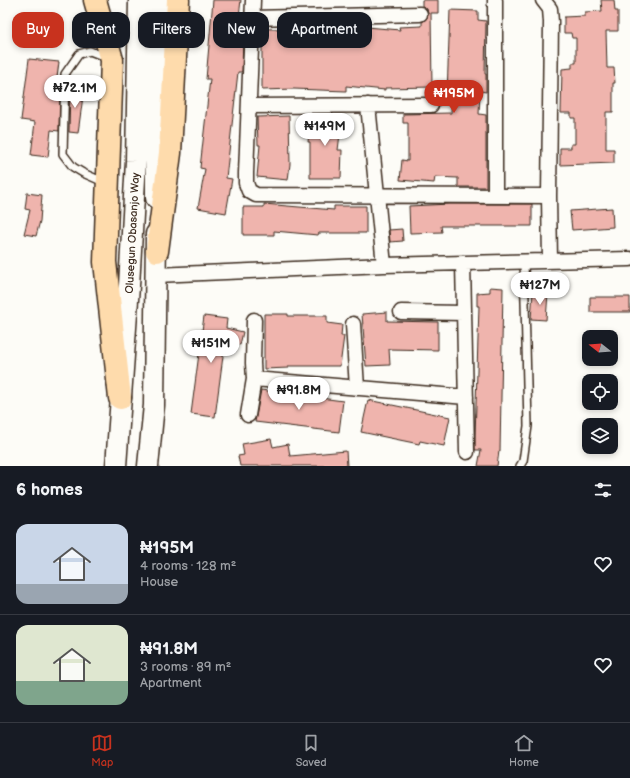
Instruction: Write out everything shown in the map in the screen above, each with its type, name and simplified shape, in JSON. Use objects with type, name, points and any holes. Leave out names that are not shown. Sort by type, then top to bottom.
[{"type":"highway","points":[[95,0],[112,60],[105,262],[120,398]]},
{"type":"highway","points":[[156,251],[170,153],[178,0]]},
{"type":"main road","name":"Olusegun Obasanjo Way","points":[[116,466],[136,161],[139,0]]},
{"type":"main road","name":"Olusegun Obasanjo Way","points":[[148,466],[154,405],[156,275],[156,52],[158,0]]},
{"type":"street","points":[[253,12],[254,0]]},
{"type":"street","points":[[495,0],[495,196]]},
{"type":"street","points":[[543,0],[550,9],[551,22],[549,196],[550,261]]},
{"type":"street","points":[[269,18],[420,14]]},
{"type":"street","points":[[252,48],[246,183],[249,191],[256,195],[549,196]]},
{"type":"street","points":[[368,105],[384,265]]},
{"type":"street","points":[[249,106],[431,105]]},
{"type":"street","points":[[156,275],[384,265],[630,259]]},
{"type":"street","points":[[463,263],[467,452]]},
{"type":"street","points":[[401,312],[464,313]]},
{"type":"street","points":[[248,415],[254,379],[252,363],[254,320]]},
{"type":"street","points":[[353,324],[357,388]]},
{"type":"street","points":[[254,379],[466,397]]},
{"type":"lane","points":[[108,183],[83,174],[74,167],[63,154],[65,74],[79,54],[90,51],[112,60]]},
{"type":"lane","points":[[520,466],[523,460],[528,426],[524,261]]},
{"type":"building","points":[[213,0],[241,0],[240,12],[213,12],[213,48],[243,48],[242,72],[238,72],[226,178],[232,179],[226,213],[198,208],[205,169],[200,168],[210,79],[206,79]]},
{"type":"building","points":[[422,0],[438,0],[438,13],[431,13],[432,87],[385,88],[385,90],[346,86],[346,91],[294,89],[262,90],[262,48],[269,48],[269,29],[277,29],[277,48],[372,48],[372,27],[400,30],[399,27],[422,26],[422,22],[427,18],[428,14],[427,9],[422,6]]},
{"type":"building","points":[[601,0],[614,0],[615,11],[618,11],[618,31],[606,31],[607,68],[614,68],[615,83],[613,83],[613,112],[606,112],[606,149],[614,149],[614,163],[560,165],[560,148],[571,148],[571,144],[575,144],[575,118],[571,118],[571,113],[561,113],[562,69],[572,68],[572,63],[576,63],[576,38],[572,38],[571,33],[564,33],[564,17],[585,16],[585,12],[602,11]]},
{"type":"building","points":[[450,10],[478,11],[478,20],[486,21],[486,92],[480,91],[479,114],[486,115],[486,187],[458,187],[458,178],[435,177],[434,183],[400,180],[402,160],[408,161],[408,123],[403,123],[403,114],[451,113],[452,95],[447,95]]},
{"type":"building","points":[[29,59],[59,62],[56,85],[60,86],[59,131],[51,130],[48,157],[31,155],[35,122],[21,120]]},
{"type":"building","points":[[70,87],[84,89],[78,133],[69,132]]},
{"type":"building","points":[[311,114],[342,118],[338,150],[342,150],[341,178],[310,178],[310,142],[308,142]]},
{"type":"building","points":[[289,116],[290,164],[288,180],[257,177],[260,145],[258,145],[257,117]]},
{"type":"building","points":[[27,193],[42,195],[40,221],[36,236],[24,234],[30,210],[25,209]]},
{"type":"building","points":[[264,204],[334,210],[334,206],[366,206],[366,233],[319,233],[318,235],[274,231],[274,235],[243,235],[243,207],[264,207]]},
{"type":"building","points":[[450,204],[532,204],[532,226],[441,226],[442,232],[410,233],[409,206]]},
{"type":"building","points":[[612,208],[613,227],[572,230],[570,211]]},
{"type":"building","points":[[402,229],[403,241],[390,242],[389,230]]},
{"type":"building","points":[[490,287],[503,288],[500,451],[497,466],[478,466],[481,450],[475,450],[479,306],[477,306],[477,293],[490,292]]},
{"type":"building","points":[[533,292],[548,293],[546,320],[531,319]]},
{"type":"building","points":[[590,297],[630,297],[630,312],[590,312]]},
{"type":"building","points":[[387,312],[387,321],[438,322],[438,350],[389,349],[390,365],[366,366],[362,314]]},
{"type":"building","points":[[264,314],[288,314],[288,316],[327,316],[327,323],[342,325],[341,336],[344,336],[340,366],[289,366],[289,368],[264,369]]},
{"type":"building","points":[[204,316],[227,319],[226,328],[243,332],[240,345],[225,341],[215,417],[191,414]]},
{"type":"building","points":[[261,390],[343,401],[339,432],[255,422]]},
{"type":"building","points":[[368,400],[450,417],[444,446],[420,441],[419,444],[361,432]]},
{"type":"building","points":[[271,439],[273,447],[288,444],[290,456],[346,451],[347,466],[240,466],[238,456],[244,455],[242,444]]}]
